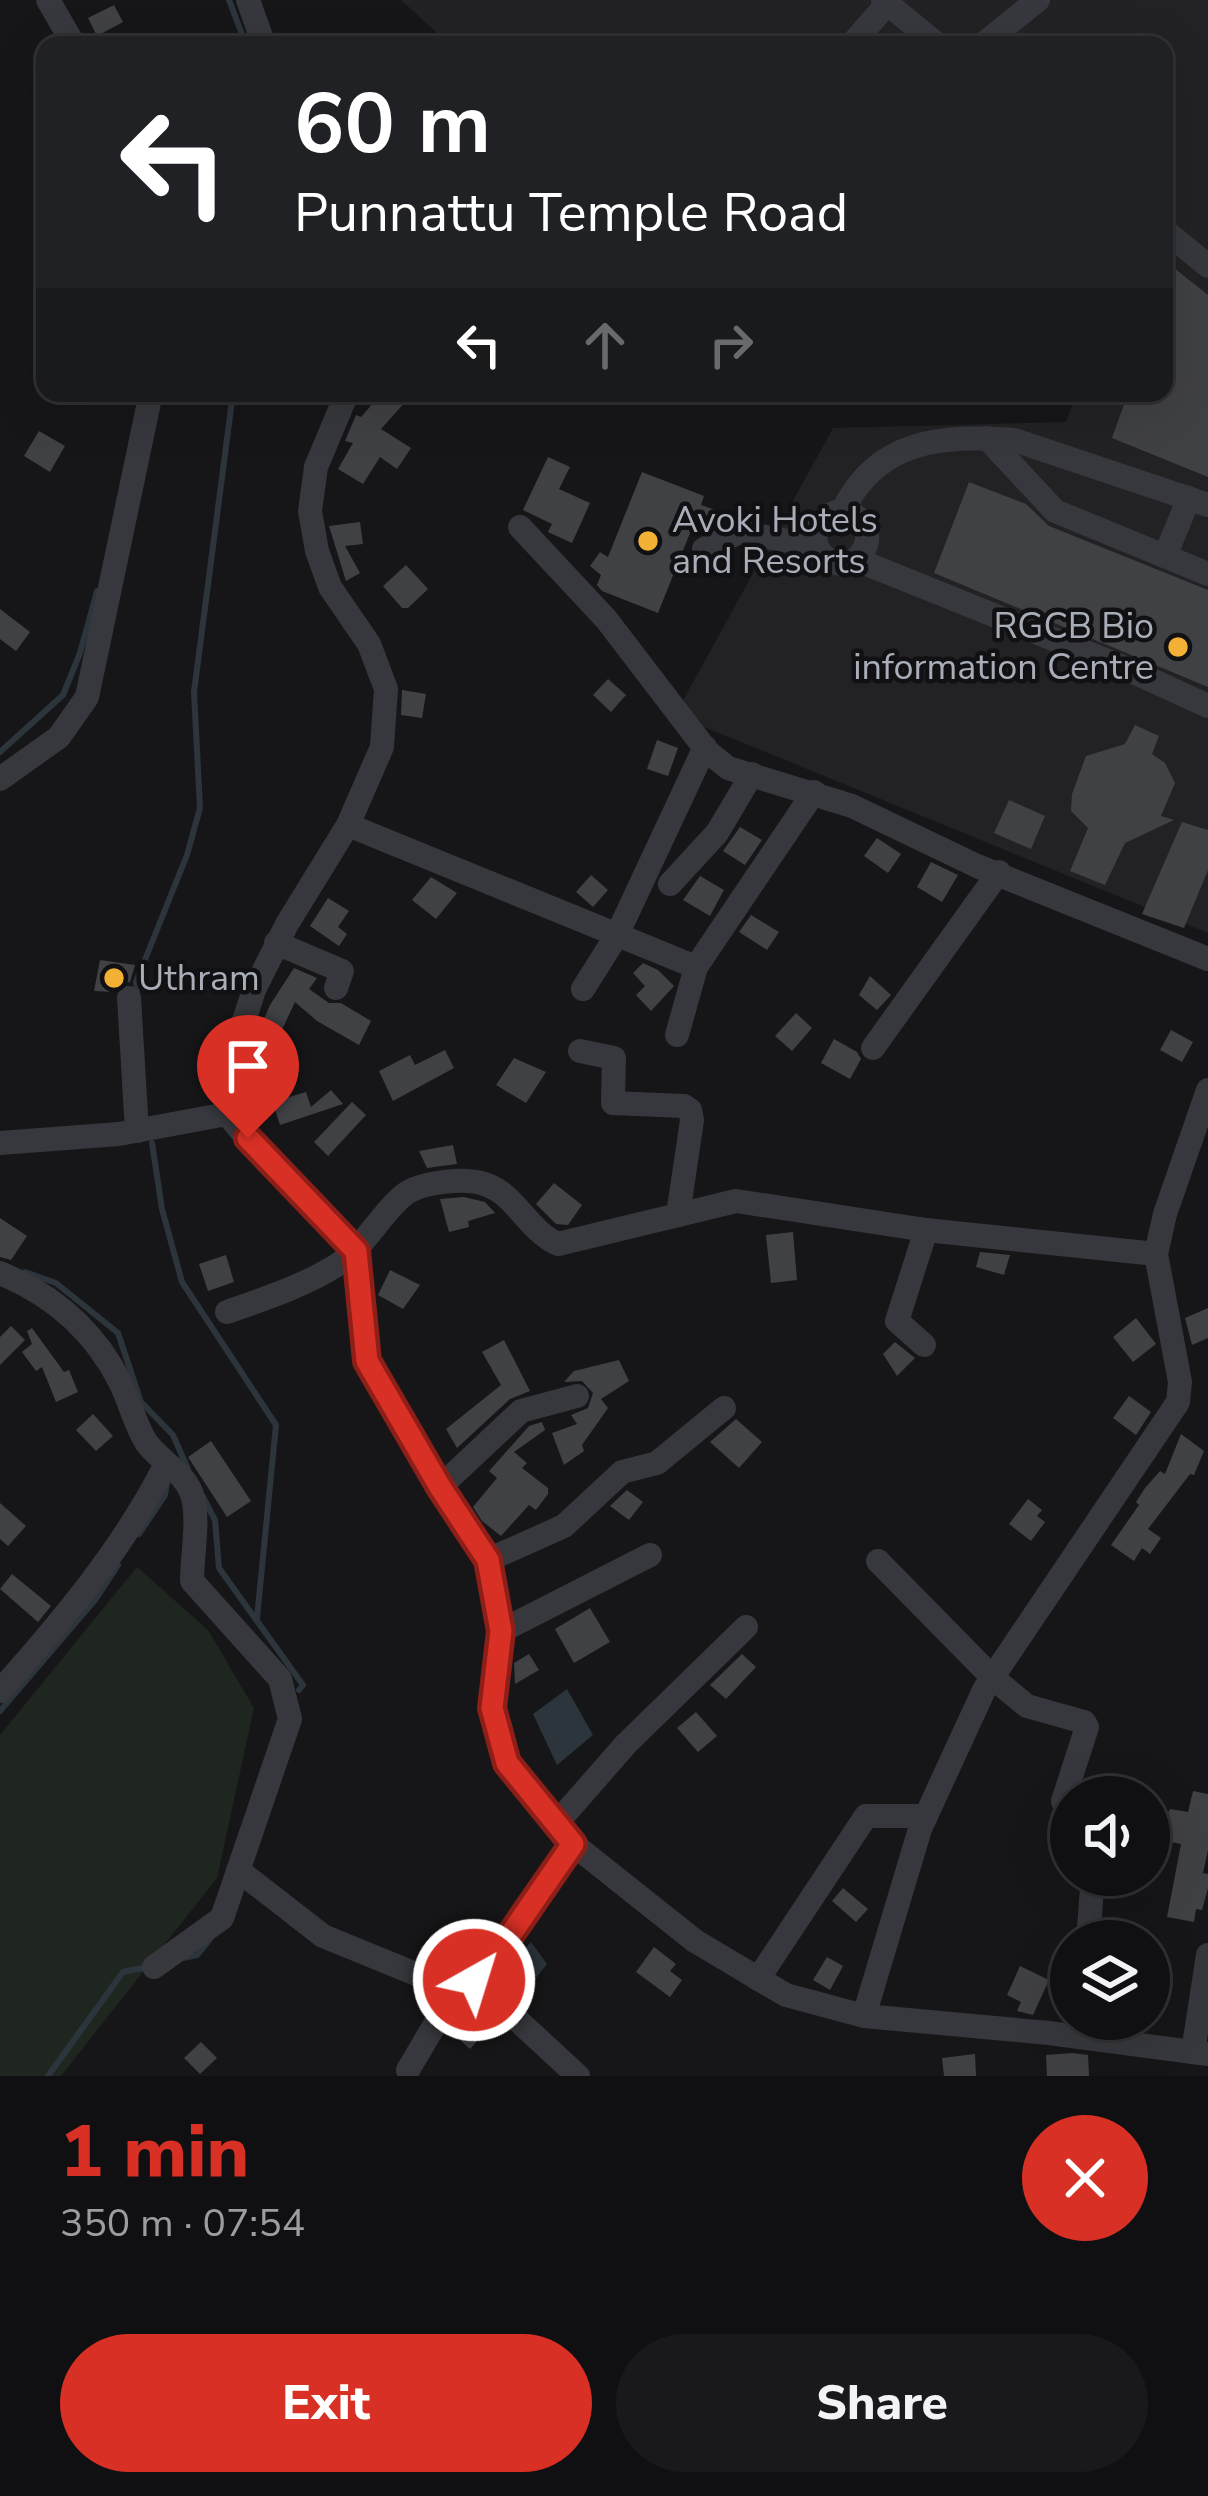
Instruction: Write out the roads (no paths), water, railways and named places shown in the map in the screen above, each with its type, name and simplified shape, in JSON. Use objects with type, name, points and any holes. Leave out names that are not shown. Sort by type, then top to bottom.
[{"type":"street","points":[[48,0],[69,36]]},
{"type":"street","points":[[248,0],[261,36]]},
{"type":"street","points":[[993,36],[1038,0]]},
{"type":"street","points":[[858,36],[885,2],[927,36]]},
{"type":"street","points":[[1173,237],[1208,266]]},
{"type":"street","points":[[0,779],[59,737],[87,697],[149,402]]},
{"type":"street","points":[[343,402],[316,467],[310,511],[330,587],[369,644],[386,689],[382,746],[348,825],[276,943],[254,990],[224,1082],[227,1114],[268,1163],[356,1251],[367,1361],[488,1560],[501,1631],[492,1708],[507,1763],[573,1844],[695,1941],[786,1995],[865,2016],[1050,2026]]},
{"type":"street","points":[[987,439],[1055,511],[1208,574]]},
{"type":"street","points":[[843,510],[869,472],[885,457],[908,446],[1013,440],[1199,501],[1165,556]]},
{"type":"street","points":[[815,546],[820,521],[843,510],[865,523],[869,536],[857,560]]},
{"type":"street","points":[[520,527],[606,620],[705,747],[728,768],[814,792],[1208,959]]},
{"type":"street","points":[[704,549],[740,532],[815,546],[832,563],[857,560],[1208,706]]},
{"type":"street","points":[[583,989],[617,935],[705,747]]},
{"type":"street","points":[[670,884],[716,833],[752,774]]},
{"type":"street","points":[[677,1035],[696,968],[814,792]]},
{"type":"street","points":[[348,825],[696,968]]},
{"type":"street","points":[[873,1048],[999,872]]},
{"type":"street","points":[[276,943],[342,971],[336,988]]},
{"type":"street","points":[[129,998],[136,1131]]},
{"type":"street","points":[[580,1051],[614,1058],[613,1103],[690,1110],[678,1216]]},
{"type":"street","points":[[865,2016],[926,1816],[992,1678],[1178,1402],[1180,1382],[1156,1255],[1165,1214],[1208,1090]]},
{"type":"street","points":[[0,1143],[136,1131],[227,1114]]},
{"type":"street","points":[[227,1312],[333,1268],[356,1251],[409,1192],[478,1181],[502,1191],[540,1236],[559,1244],[736,1201],[926,1230],[1156,1255]]},
{"type":"street","points":[[924,1345],[897,1321],[926,1230]]},
{"type":"street","points":[[0,1273],[67,1310],[87,1331],[120,1381],[144,1438],[187,1482],[194,1501],[192,1581],[280,1679],[287,1701],[290,1718],[222,1918],[154,1966]]},
{"type":"street","points":[[440,1487],[521,1412],[577,1396]]},
{"type":"street","points":[[488,1560],[564,1526],[622,1472],[657,1463],[724,1408]]},
{"type":"street","points":[[4,1677],[79,1602],[147,1502],[166,1464]]},
{"type":"street","points":[[501,1631],[650,1556]]},
{"type":"street","points":[[878,1562],[992,1678],[1027,1706],[1084,1722],[1087,1726],[1071,1776]]},
{"type":"street","points":[[556,1824],[626,1744],[746,1627]]},
{"type":"street","points":[[758,1979],[866,1816],[926,1816]]},
{"type":"street","points":[[408,2070],[447,2004],[493,1960],[573,1844]]},
{"type":"street","points":[[238,1870],[323,1936],[467,1986],[578,2076]]},
{"type":"street","points":[[1139,2040],[1201,2053],[1208,1955]]},
{"type":"waterway","points":[[229,0],[243,36]]},
{"type":"waterway","points":[[137,996],[136,982],[187,855],[200,808],[194,692],[232,402]]},
{"type":"waterway","points":[[0,752],[63,695],[97,591]]},
{"type":"waterway","points":[[152,1143],[162,1209],[182,1282],[276,1425],[257,1618]]},
{"type":"waterway","points":[[25,1272],[56,1283],[118,1333],[141,1402],[173,1435],[188,1469]]},
{"type":"waterway","points":[[139,1534],[165,1495],[167,1483]]},
{"type":"waterway","points":[[203,1497],[215,1520],[219,1568],[303,1685],[299,1690]]},
{"type":"waterway","points":[[0,1711],[95,1600],[118,1565]]},
{"type":"waterway","points":[[183,1958],[197,1955],[210,1939]]},
{"type":"waterway","points":[[48,2076],[123,1972],[147,1967]]},
{"type":"place","name":"Avoki Hotels and Resorts","points":[[648,541]]},
{"type":"place","name":"RGCB Bio information Centre","points":[[1178,647]]},
{"type":"place","name":"Uthram","points":[[114,978]]}]
